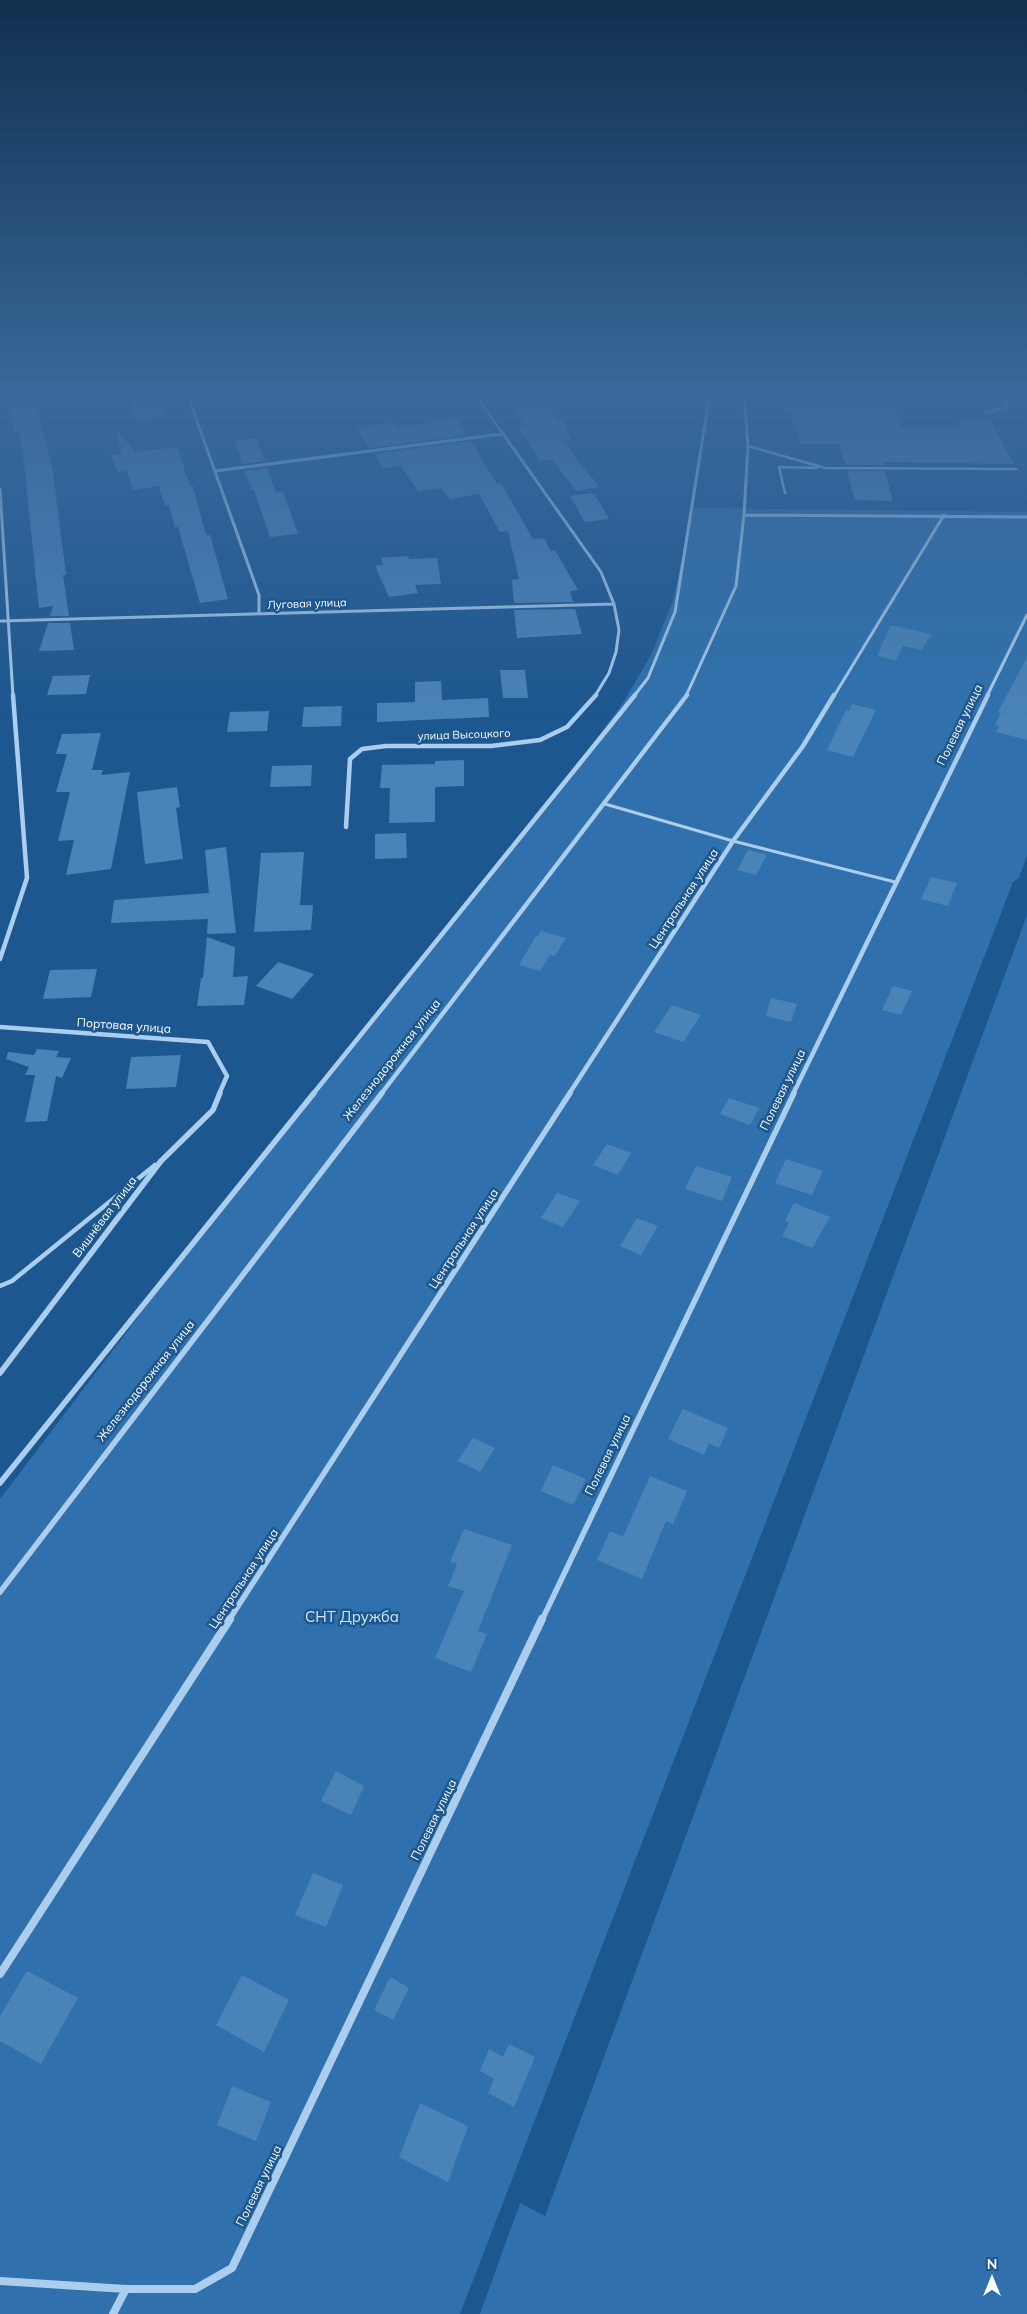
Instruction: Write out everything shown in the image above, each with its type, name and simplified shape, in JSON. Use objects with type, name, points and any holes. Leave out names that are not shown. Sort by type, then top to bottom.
[{"type":"street","points":[[0,960],[27,878],[7,621],[1,501]]},
{"type":"street","points":[[226,501],[260,596],[259,614]]},
{"type":"street","name":"улица Высоцкого","points":[[346,827],[350,760],[362,749],[386,746],[491,746],[540,740],[567,727],[594,698],[608,673],[616,652],[619,630],[614,604],[602,572],[551,501]]},
{"type":"street","points":[[0,1483],[648,678],[674,612],[692,501]]},
{"type":"street","name":"Железнодорожная улица","points":[[0,1592],[686,697],[736,586],[745,501]]},
{"type":"street","points":[[744,515],[1027,517]]},
{"type":"street","name":"Центральная улица","points":[[0,1974],[733,841],[803,746],[944,515]]},
{"type":"street","name":"Луговая улица","points":[[0,622],[614,604]]},
{"type":"street","name":"Полевая улица","points":[[126,2289],[195,2290],[232,2268],[896,882],[1027,615]]},
{"type":"street","name":"Портовая улица","points":[[0,1027],[208,1042],[227,1076]]},
{"type":"street","name":"Вишнёвая улица","points":[[0,1373],[161,1161],[213,1110],[227,1076]]},
{"type":"street","points":[[0,2281],[126,2289],[113,2314]]},
{"type":"lane","points":[[605,804],[733,841],[896,882]]},
{"type":"lane","points":[[0,1286],[12,1281],[161,1161]]},
{"type":"green space","name":"СНТ Дружба","points":[[692,508],[1027,512],[1027,856],[1019,878],[1013,882],[460,2314],[0,2314],[0,1499],[189,1250],[590,748],[623,703],[651,655],[673,601]]},
{"type":"green space","points":[[1027,915],[1027,2314],[480,2314],[520,2203],[545,2216]]},
{"type":"building","points":[[28,501],[57,501],[66,575],[63,575],[69,616],[50,616],[53,606],[39,608]]},
{"type":"building","points":[[163,501],[197,501],[206,535],[210,535],[228,599],[200,603],[178,527],[175,527],[169,505],[165,506]]},
{"type":"building","points":[[258,501],[286,501],[298,534],[270,537]]},
{"type":"building","points":[[483,501],[511,501],[533,539],[544,538],[551,551],[555,550],[578,590],[570,591],[573,602],[514,603],[512,580],[519,579],[508,531],[500,532]]},
{"type":"building","points":[[573,501],[599,501],[609,519],[585,522]]},
{"type":"building","points":[[408,556],[409,559],[437,558],[441,584],[415,585],[418,593],[389,597],[375,566],[383,565],[381,558]]},
{"type":"building","points":[[575,609],[582,634],[517,638],[514,610]]},
{"type":"building","points":[[48,623],[70,623],[74,650],[39,651]]},
{"type":"building","points":[[891,625],[931,634],[922,650],[903,646],[896,660],[877,656]]},
{"type":"building","points":[[1027,657],[1027,740],[996,732],[999,726],[995,725],[1001,713],[998,712]]},
{"type":"building","points":[[500,670],[525,670],[528,698],[503,698]]},
{"type":"building","points":[[90,675],[86,694],[47,695],[53,676]]},
{"type":"building","points":[[441,681],[442,700],[488,698],[489,717],[377,722],[377,703],[415,702],[415,682]]},
{"type":"building","points":[[852,704],[876,710],[853,757],[827,750],[846,710],[849,711]]},
{"type":"building","points":[[342,706],[341,726],[302,727],[304,707]]},
{"type":"building","points":[[269,711],[267,731],[227,732],[230,712]]},
{"type":"building","points":[[101,733],[92,770],[103,770],[101,775],[130,772],[111,869],[66,875],[74,840],[58,841],[70,792],[56,792],[67,754],[56,754],[62,734]]},
{"type":"building","points":[[464,760],[464,786],[435,787],[435,822],[389,823],[390,788],[380,788],[382,765],[435,764],[435,761]]},
{"type":"building","points":[[312,765],[311,786],[270,787],[272,766]]},
{"type":"building","points":[[177,787],[180,807],[176,808],[183,859],[145,864],[137,792]]},
{"type":"building","points":[[406,833],[407,858],[375,859],[375,834]]},
{"type":"building","points":[[226,847],[236,933],[207,934],[208,919],[111,923],[114,900],[209,893],[205,850]]},
{"type":"building","points":[[748,850],[767,855],[756,875],[737,870]]},
{"type":"building","points":[[304,852],[300,905],[313,905],[311,930],[254,932],[261,853]]},
{"type":"building","points":[[931,877],[957,883],[948,906],[921,899]]},
{"type":"building","points":[[541,931],[566,938],[555,956],[550,955],[540,971],[519,965],[536,936],[538,937]]},
{"type":"building","points":[[207,937],[235,947],[233,977],[248,976],[244,1005],[197,1006],[201,978],[203,978]]},
{"type":"building","points":[[278,962],[314,974],[292,999],[256,986]]},
{"type":"building","points":[[97,969],[91,997],[43,999],[50,970]]},
{"type":"building","points":[[893,986],[912,991],[901,1015],[882,1010]]},
{"type":"building","points":[[771,998],[797,1004],[791,1022],[766,1016]]},
{"type":"building","points":[[672,1005],[701,1015],[683,1042],[654,1032]]},
{"type":"building","points":[[37,1049],[59,1051],[56,1057],[71,1058],[62,1078],[56,1076],[47,1121],[25,1122],[35,1075],[25,1075],[29,1067],[6,1059],[8,1052],[34,1055]]},
{"type":"building","points":[[181,1055],[176,1087],[126,1089],[131,1057]]},
{"type":"building","points":[[729,1098],[759,1108],[750,1125],[720,1114]]},
{"type":"building","points":[[607,1144],[631,1153],[618,1175],[593,1165]]},
{"type":"building","points":[[786,1159],[823,1171],[812,1195],[775,1183]]},
{"type":"building","points":[[696,1166],[732,1177],[722,1201],[685,1189]]},
{"type":"building","points":[[557,1193],[580,1201],[563,1227],[541,1218]]},
{"type":"building","points":[[794,1203],[830,1217],[812,1248],[782,1236],[789,1223],[785,1221]]},
{"type":"building","points":[[637,1218],[658,1226],[641,1255],[620,1246]]},
{"type":"building","points":[[683,1409],[728,1428],[719,1448],[709,1443],[704,1455],[668,1439]]},
{"type":"building","points":[[473,1438],[495,1448],[480,1472],[458,1461]]},
{"type":"building","points":[[553,1465],[586,1479],[573,1505],[541,1491]]},
{"type":"building","points":[[650,1476],[687,1491],[673,1524],[666,1521],[642,1579],[597,1560],[610,1531],[623,1537]]},
{"type":"building","points":[[464,1529],[512,1545],[478,1631],[487,1634],[471,1672],[435,1658],[464,1591],[448,1586],[457,1564],[450,1562]]},
{"type":"building","points":[[336,1771],[364,1786],[351,1815],[321,1801]]},
{"type":"building","points":[[313,1873],[343,1885],[326,1927],[295,1915]]},
{"type":"building","points":[[27,1971],[78,1998],[41,2064],[0,2041],[0,2016]]},
{"type":"building","points":[[242,1975],[289,2000],[264,2052],[216,2025]]},
{"type":"building","points":[[390,1977],[409,1988],[393,2020],[374,2010]]},
{"type":"building","points":[[509,2044],[535,2057],[514,2107],[488,2093],[494,2079],[480,2071],[489,2049],[503,2057]]},
{"type":"building","points":[[232,2086],[271,2102],[256,2141],[217,2125]]},
{"type":"building","points":[[420,2103],[468,2126],[448,2182],[399,2157]]}]
